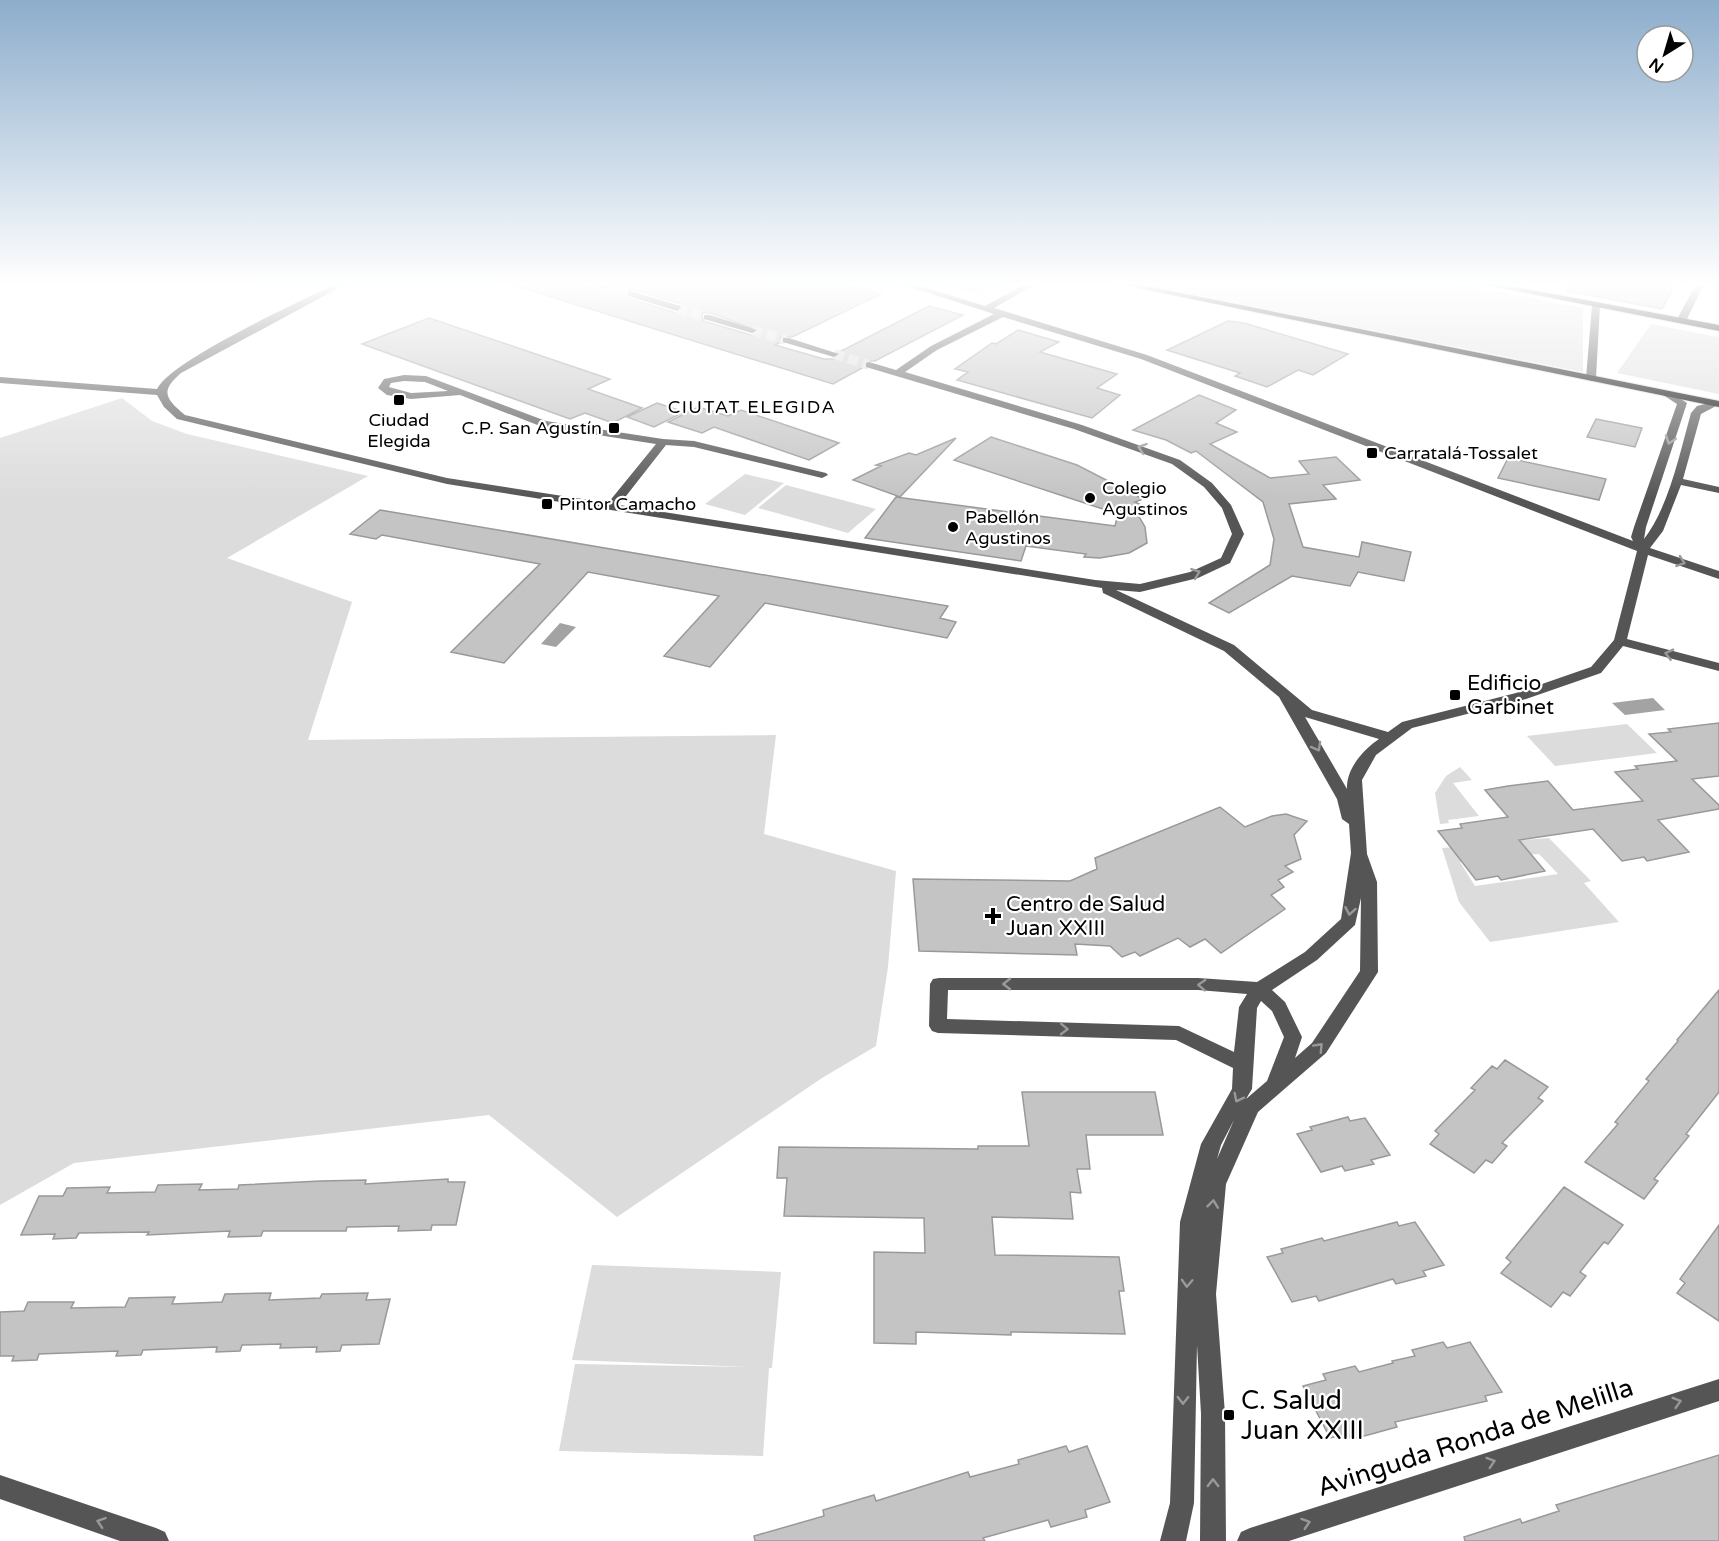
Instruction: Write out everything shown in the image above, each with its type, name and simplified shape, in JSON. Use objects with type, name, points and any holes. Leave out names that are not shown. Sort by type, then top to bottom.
[{"type":"main road","points":[[1471,354],[1717,403]]},
{"type":"street","points":[[208,354],[166,380],[161,392],[162,399],[181,417],[447,481],[1095,584],[1140,588],[1194,575],[1226,560],[1238,534],[1227,507],[1208,485],[1176,462],[1149,451],[869,364]]},
{"type":"street","points":[[897,373],[925,354]]},
{"type":"street","points":[[1134,354],[1643,549],[1719,575]]},
{"type":"street","points":[[1591,378],[1593,354]]},
{"type":"street","points":[[464,392],[406,395],[391,394],[383,388],[388,381],[404,378],[426,379],[464,392],[544,424],[663,442],[694,444],[822,475]]},
{"type":"street","points":[[0,380],[161,392]]},
{"type":"street","points":[[1643,549],[1637,537],[1682,403],[1665,393]]},
{"type":"street","points":[[1173,1541],[1182,1503],[1184,1342],[1190,1222],[1211,1144],[1242,1089],[1242,1064],[1248,1006],[1260,988],[1311,956],[1349,921],[1359,853],[1354,780],[1370,752],[1388,737],[1407,726],[1573,680],[1596,670],[1620,641],[1643,549],[1657,531],[1677,481],[1696,413],[1701,408],[1717,403]]},
{"type":"street","points":[[611,507],[663,442]]},
{"type":"street","points":[[1677,481],[1719,490]]},
{"type":"street","points":[[1095,584],[1229,648],[1286,698],[1307,713],[1388,737]]},
{"type":"street","points":[[1140,588],[1166,616]]},
{"type":"street","points":[[1620,641],[1719,667]]},
{"type":"street","points":[[1213,1541],[1213,1414],[1205,1294],[1216,1184],[1250,1107],[1319,1048],[1369,972],[1369,882],[1345,800],[1286,698]]},
{"type":"street","points":[[1242,1064],[1179,1033],[938,1026],[939,984],[1198,984],[1260,988],[1279,1007],[1293,1038],[1276,1083]]},
{"type":"street","name":"Avinguda Ronda de Melilla","points":[[1250,1541],[1719,1390]]},
{"type":"street","points":[[0,1487],[156,1541]]},
{"type":"shaded area","points":[[1491,354],[1583,354],[1583,372]]},
{"type":"shaded area","points":[[1630,354],[1719,354],[1719,394],[1617,373]]},
{"type":"shaded area","points":[[122,398],[152,421],[187,434],[368,476],[227,558],[352,602],[308,740],[776,735],[764,834],[896,871],[888,967],[876,1046],[822,1078],[617,1217],[489,1115],[74,1163],[0,1205],[0,438]]},
{"type":"shaded area","points":[[745,474],[784,483],[745,515],[705,504]]},
{"type":"shaded area","points":[[786,485],[876,509],[848,533],[758,508]]},
{"type":"shaded area","points":[[560,623],[576,627],[556,647],[541,644]]},
{"type":"shaded area","points":[[1653,698],[1665,710],[1625,715],[1612,703]]},
{"type":"shaded area","points":[[1627,724],[1657,753],[1555,766],[1527,736]]},
{"type":"shaded area","points":[[1460,767],[1472,780],[1453,783],[1479,816],[1448,820],[1449,823],[1440,824],[1435,793],[1446,776]]},
{"type":"shaded area","points":[[1549,838],[1591,881],[1584,883],[1619,922],[1490,942],[1459,902],[1442,848],[1465,846],[1477,860],[1460,862],[1475,886],[1558,874],[1539,854],[1524,855],[1513,841]]},
{"type":"shaded area","points":[[592,1265],[781,1272],[772,1368],[769,1368],[763,1456],[559,1451],[575,1364],[749,1367],[572,1360]]},
{"type":"building","points":[[389,354],[536,354],[610,379],[588,389],[642,408],[613,423],[585,413],[570,419]]},
{"type":"building","points":[[736,354],[806,354],[824,359],[835,359],[840,354],[889,354],[875,361],[865,361],[864,367],[833,384]]},
{"type":"building","points":[[976,354],[1047,354],[1117,374],[1097,388],[1120,395],[1092,418],[957,380],[968,372],[955,369]]},
{"type":"building","points":[[1179,354],[1348,354],[1313,375],[1298,370],[1267,387],[1235,376],[1240,373]]},
{"type":"building","points":[[1199,395],[1236,410],[1216,423],[1237,432],[1210,444],[1270,478],[1309,474],[1299,461],[1336,457],[1360,480],[1323,485],[1336,499],[1289,504],[1303,547],[1359,557],[1362,542],[1411,552],[1404,581],[1358,572],[1350,586],[1292,576],[1229,613],[1209,603],[1270,565],[1274,539],[1263,502],[1196,451],[1191,453],[1166,440],[1133,430]]},
{"type":"building","points":[[657,403],[684,412],[654,427],[627,417]]},
{"type":"building","points":[[698,407],[728,416],[741,410],[839,443],[809,460],[714,427],[702,433],[668,422]]},
{"type":"building","points":[[1596,419],[1642,428],[1635,447],[1587,437]]},
{"type":"building","points":[[991,437],[1077,465],[1143,499],[1135,502],[1147,508],[1137,513],[1145,527],[1147,543],[1129,553],[1100,558],[1026,546],[1021,561],[865,538],[896,497],[1115,526],[1118,514],[954,460]]},
{"type":"building","points":[[956,438],[900,497],[853,480],[881,466],[876,465],[909,453],[916,455]]},
{"type":"building","points":[[1508,458],[1606,479],[1599,500],[1498,478]]},
{"type":"building","points":[[380,510],[948,606],[940,618],[956,622],[947,638],[765,603],[710,667],[664,656],[719,596],[588,572],[504,663],[451,652],[540,564],[382,535],[376,539],[350,534]]},
{"type":"building","points":[[1719,723],[1719,776],[1692,779],[1719,805],[1719,809],[1658,820],[1689,852],[1647,861],[1644,857],[1622,861],[1593,829],[1519,840],[1545,871],[1501,880],[1498,876],[1476,880],[1438,831],[1462,828],[1460,824],[1508,817],[1485,790],[1508,786],[1548,781],[1573,810],[1643,801],[1615,772],[1638,769],[1635,766],[1677,761],[1649,734],[1671,732],[1668,729]]},
{"type":"building","points":[[1220,807],[1245,827],[1272,816],[1286,814],[1307,821],[1294,835],[1301,859],[1285,866],[1293,872],[1278,880],[1284,887],[1271,895],[1285,909],[1221,953],[1205,939],[1190,947],[1178,938],[1140,956],[1135,952],[1122,957],[1110,946],[1075,944],[1077,955],[919,951],[913,879],[1070,881],[1097,869],[1095,858]]},
{"type":"building","points":[[1719,990],[1719,1092],[1686,1134],[1689,1136],[1654,1179],[1658,1181],[1644,1199],[1585,1162],[1618,1124],[1615,1122],[1649,1081],[1646,1079]]},
{"type":"building","points":[[1505,1060],[1548,1087],[1538,1098],[1543,1101],[1502,1143],[1507,1146],[1492,1163],[1486,1160],[1474,1173],[1430,1144],[1439,1134],[1435,1131],[1475,1090],[1471,1088],[1492,1066],[1497,1069]]},
{"type":"building","points":[[1022,1092],[1155,1092],[1163,1135],[1086,1135],[1090,1169],[1077,1169],[1081,1193],[1070,1192],[1073,1219],[992,1217],[995,1255],[1119,1257],[1124,1291],[1119,1291],[1125,1334],[1011,1332],[1011,1335],[916,1332],[916,1344],[874,1343],[874,1252],[925,1253],[924,1218],[784,1216],[787,1178],[777,1178],[779,1147],[978,1149],[978,1146],[1029,1146]]},
{"type":"building","points":[[1348,1117],[1350,1121],[1365,1118],[1390,1155],[1371,1160],[1374,1164],[1345,1171],[1342,1166],[1321,1172],[1297,1134],[1312,1130],[1310,1127]]},
{"type":"building","points":[[448,1179],[448,1182],[465,1182],[456,1225],[432,1225],[431,1230],[398,1231],[399,1226],[347,1227],[346,1231],[263,1231],[261,1236],[228,1237],[230,1231],[147,1235],[149,1232],[79,1233],[76,1238],[53,1239],[55,1234],[21,1235],[39,1196],[63,1196],[67,1188],[110,1187],[107,1193],[155,1192],[158,1185],[202,1184],[199,1190],[238,1189],[239,1185],[321,1181],[366,1180],[365,1184]]},
{"type":"building","points":[[1564,1187],[1623,1225],[1608,1244],[1604,1242],[1580,1272],[1586,1276],[1570,1296],[1563,1292],[1551,1307],[1501,1273],[1511,1262],[1506,1258]]},
{"type":"building","points":[[1397,1222],[1399,1226],[1415,1222],[1444,1265],[1423,1271],[1426,1276],[1396,1284],[1393,1279],[1319,1301],[1316,1296],[1292,1302],[1267,1257],[1283,1253],[1281,1249],[1322,1238],[1324,1241]]},
{"type":"building","points":[[1719,1225],[1719,1321],[1677,1293],[1685,1283],[1680,1279]]},
{"type":"building","points":[[271,1293],[269,1300],[320,1298],[322,1294],[368,1293],[366,1300],[390,1299],[379,1344],[342,1345],[340,1351],[316,1352],[317,1347],[280,1348],[281,1344],[242,1345],[240,1351],[216,1352],[217,1347],[143,1350],[141,1355],[116,1356],[118,1351],[39,1354],[37,1360],[12,1361],[14,1356],[0,1356],[0,1312],[24,1311],[28,1302],[74,1302],[71,1308],[125,1307],[129,1298],[175,1297],[172,1304],[222,1302],[225,1294]]},
{"type":"building","points":[[1443,1342],[1447,1348],[1470,1342],[1502,1392],[1485,1396],[1487,1401],[1395,1422],[1397,1427],[1368,1435],[1351,1439],[1348,1434],[1330,1438],[1303,1386],[1326,1380],[1323,1374],[1355,1366],[1359,1372],[1393,1363],[1392,1361],[1415,1356],[1412,1350]]},
{"type":"building","points":[[1066,1446],[1069,1452],[1087,1446],[1110,1502],[1085,1510],[1087,1517],[1051,1527],[1048,1520],[983,1538],[985,1541],[755,1541],[754,1536],[824,1516],[823,1510],[874,1495],[876,1501],[968,1472],[970,1477],[1019,1464],[1018,1460]]},
{"type":"building","points":[[1719,1455],[1719,1541],[1465,1541],[1464,1537],[1520,1519],[1522,1523],[1559,1511],[1556,1505]]},
{"type":"tunnel","points":[[834,354],[869,365]]},
{"type":"place","name":"Ciudad Elegida","points":[[399,400]]},
{"type":"place","name":"C.P. San Agustín","points":[[614,428]]},
{"type":"place","name":"Carratalá-Tossalet","points":[[1372,453]]},
{"type":"place","name":"Colegio Agustinos","points":[[1090,498]]},
{"type":"place","name":"Pintor Camacho","points":[[547,504]]},
{"type":"place","name":"Pabellón Agustinos","points":[[953,527]]},
{"type":"place","name":"Edificio Garbinet","points":[[1455,695]]},
{"type":"place","name":"Centro de Salud Juan XXIII","points":[[993,916]]},
{"type":"place","name":"C. Salud Juan XXIII","points":[[1229,1415]]},
{"type":"district","name":"CIUTAT ELEGIDA","points":[[752,407]]}]
